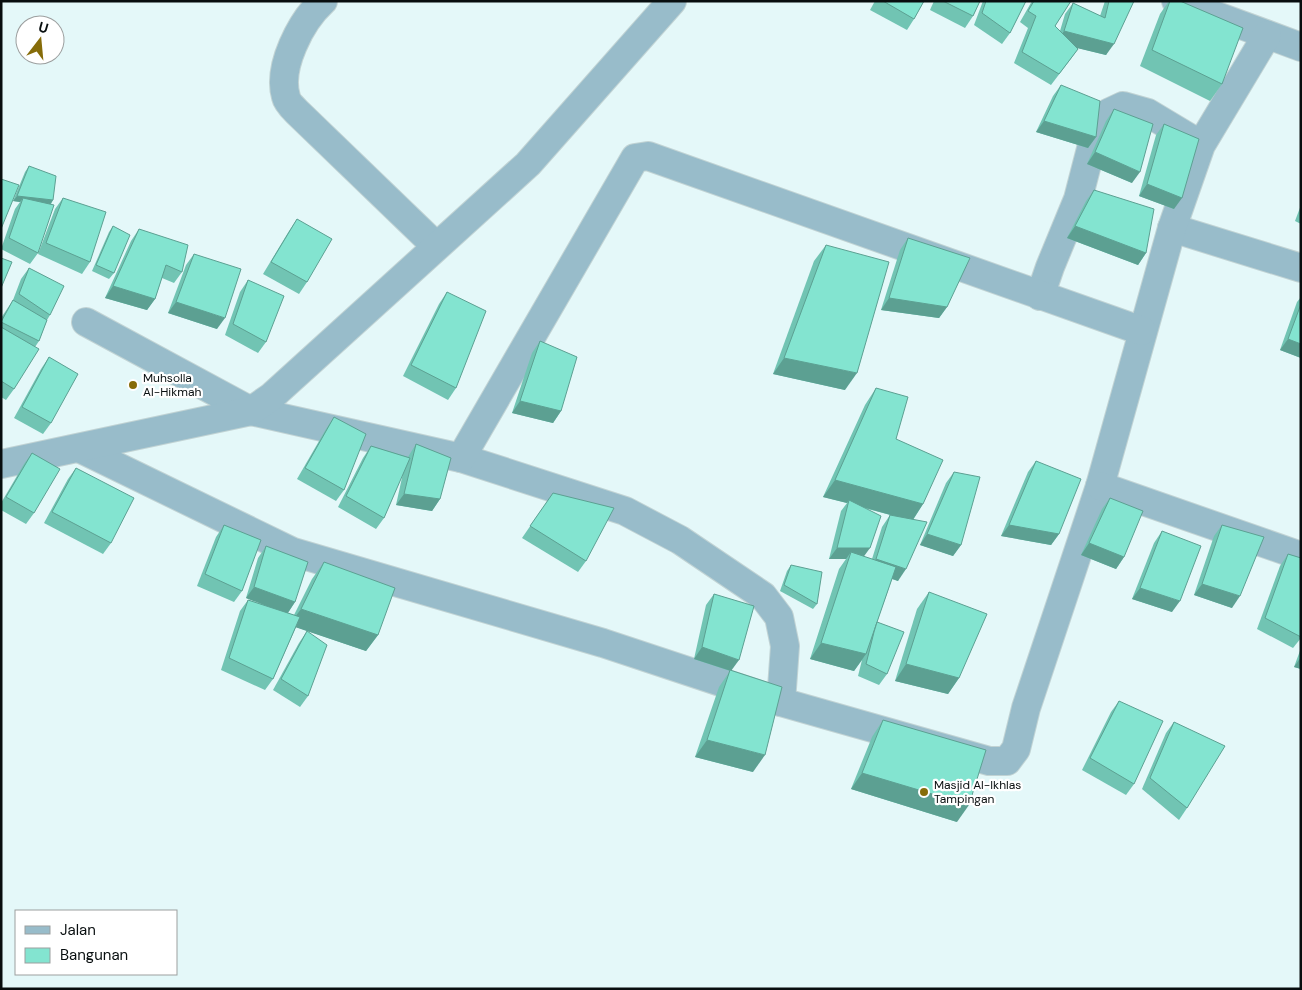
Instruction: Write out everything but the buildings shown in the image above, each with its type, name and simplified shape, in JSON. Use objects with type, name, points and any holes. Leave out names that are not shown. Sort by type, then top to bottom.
[{"type":"street","points":[[323,1],[313,10],[295,40],[284,83],[286,98],[297,112],[436,246]]},
{"type":"street","points":[[1,464],[81,449],[251,411],[271,397],[528,164],[672,1]]},
{"type":"street","points":[[1176,1],[1301,47]]},
{"type":"street","points":[[81,449],[293,552],[603,643],[781,702],[989,761],[1007,761],[1016,749],[1026,708],[1100,486],[1172,228],[1201,146],[1267,35]]},
{"type":"street","points":[[1040,296],[1050,267],[1076,207],[1093,141],[1108,112],[1123,106],[1148,113],[1201,146]]},
{"type":"street","points":[[461,458],[635,158],[648,156],[1142,331]]},
{"type":"street","points":[[1172,228],[1301,268]]},
{"type":"street","points":[[86,322],[251,411],[461,458],[625,511],[680,540],[763,596],[779,617],[785,646],[781,702]]},
{"type":"street","points":[[1100,486],[1301,556]]},
{"type":"place","name":"Muhsolla Al-Hikmah","points":[[133,385]]},
{"type":"place","name":"Masjid Al-Ikhlas Tampingan","points":[[924,792]]}]
